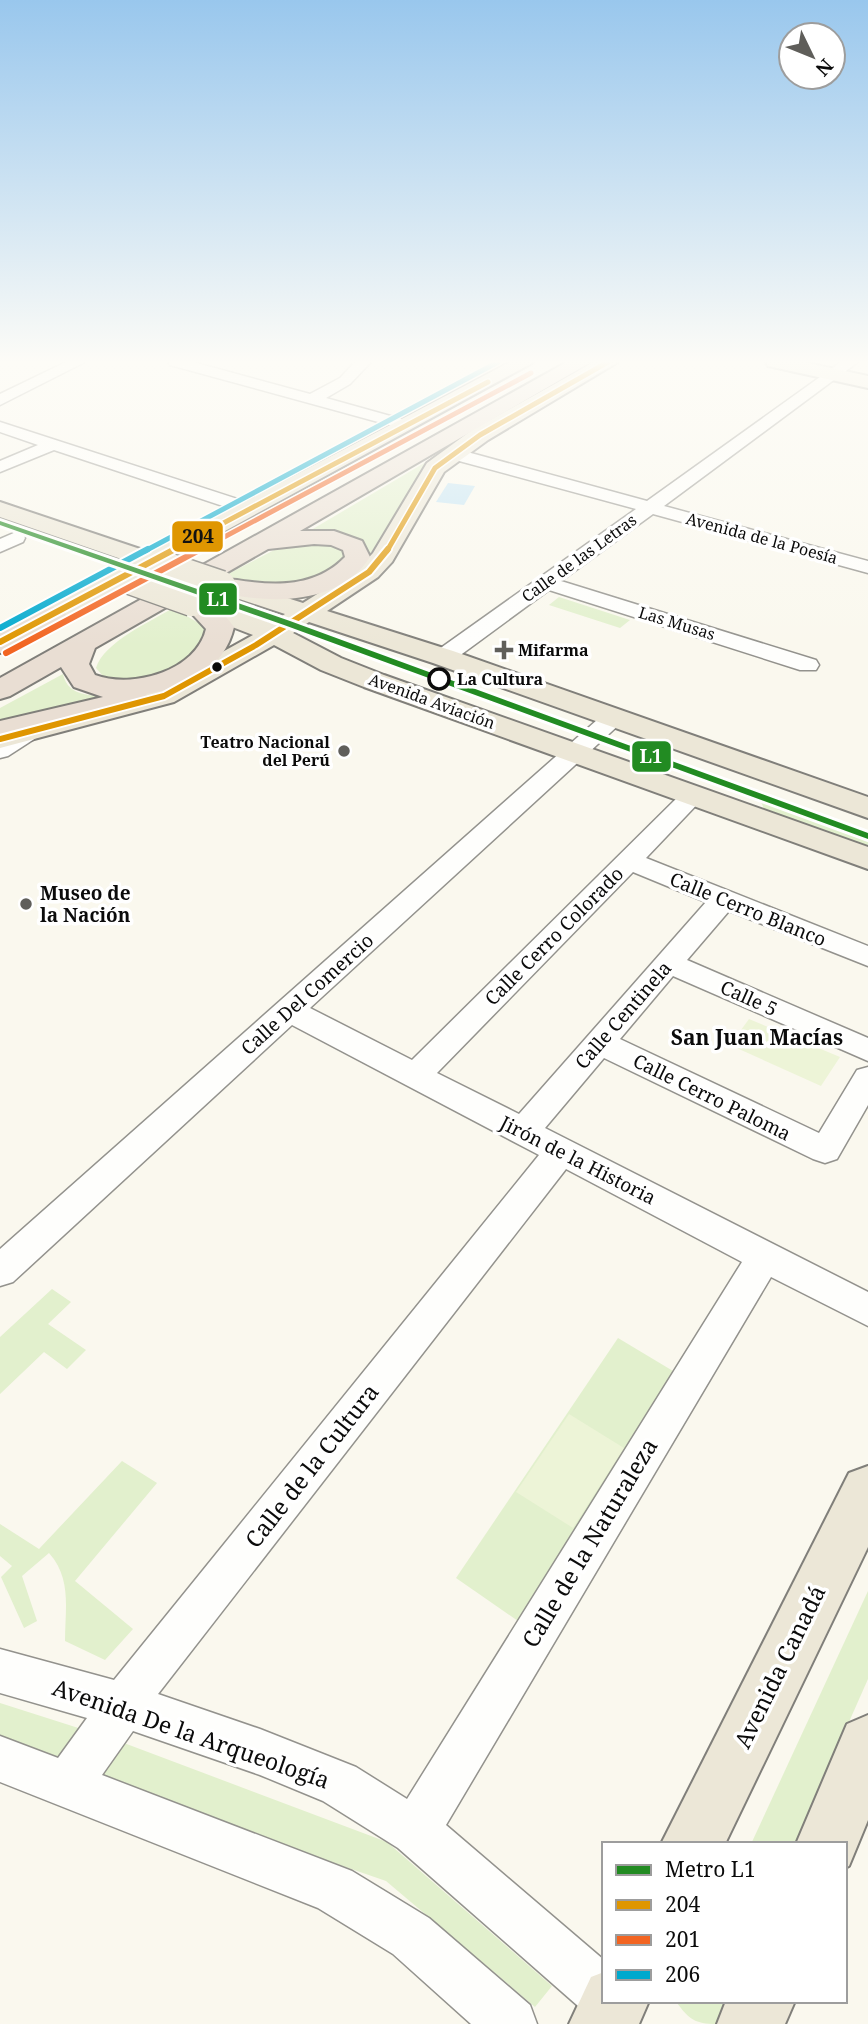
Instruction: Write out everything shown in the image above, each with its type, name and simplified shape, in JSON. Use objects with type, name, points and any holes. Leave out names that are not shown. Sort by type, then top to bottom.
[{"type":"highway","points":[[358,479],[380,456]]},
{"type":"highway","points":[[0,690],[245,551],[396,456]]},
{"type":"highway","points":[[0,665],[358,479],[429,456]]},
{"type":"highway","points":[[222,585],[272,592],[307,589],[337,577],[358,557],[356,550],[348,543],[320,537],[292,539],[245,551]]},
{"type":"highway","points":[[84,642],[75,661],[75,668],[84,680],[117,690],[161,683],[192,668],[209,656],[217,645],[220,627],[194,603]]},
{"type":"highway","points":[[0,643],[53,615]]},
{"type":"highway","points":[[0,730],[191,682]]},
{"type":"main road","points":[[53,615],[155,563],[348,456]]},
{"type":"main road","points":[[0,739],[143,703],[191,682],[274,634],[369,572],[383,557],[431,473],[451,456]]},
{"type":"main road","points":[[0,509],[155,563],[443,657],[857,804],[855,824],[846,834],[815,840]]},
{"type":"main road","name":"Avenida Aviación","points":[[5,539],[194,603],[274,634],[352,673],[868,859]]},
{"type":"main road","name":"Avenida Canadá","points":[[693,1842],[868,1491]]},
{"type":"main road","points":[[828,1842],[868,1745]]},
{"type":"main road","points":[[751,2024],[760,2003]]},
{"type":"street","points":[[0,467],[25,456]]},
{"type":"street","points":[[92,456],[250,509]]},
{"type":"street","name":"Avenida de la Poesía","points":[[483,456],[655,503],[868,555]]},
{"type":"street","name":"Calle de las Letras","points":[[443,657],[717,456]]},
{"type":"street","name":"Avenida de la Poesía","points":[[655,503],[868,567]]},
{"type":"street","name":"Las Musas","points":[[545,582],[808,664]]},
{"type":"street","name":"Calle Del Comercio","points":[[0,1271],[614,717]]},
{"type":"street","points":[[0,751],[34,729]]},
{"type":"street","name":"Calle Cerro Colorado","points":[[415,1076],[694,796]]},
{"type":"street","name":"Calle Cerro Blanco","points":[[629,861],[868,957]]},
{"type":"street","name":"Calle Centinela","points":[[523,1131],[724,899]]},
{"type":"street","name":"Calle 5","points":[[669,963],[868,1050]]},
{"type":"street","name":"Jirón de la Historia","points":[[289,1010],[868,1310]]},
{"type":"street","name":"Calle Cerro Paloma","points":[[600,1043],[825,1150],[868,1078]]},
{"type":"street","name":"Calle de la Cultura","points":[[67,1785],[122,1706],[561,1151]]},
{"type":"street","name":"Calle de la Naturaleza","points":[[415,1831],[765,1256]]},
{"type":"street","name":"Avenida De la Arqueología","points":[[0,1671],[122,1706],[260,1752],[339,1784],[415,1831],[602,1999]]},
{"type":"street","points":[[0,1759],[334,1889],[411,1936],[511,2024]]},
{"type":"green space","points":[[426,462],[369,556],[365,545],[340,534],[306,533]]},
{"type":"green space","points":[[316,540],[344,546],[349,555],[324,577],[274,585],[224,576],[280,547]]},
{"type":"green space","points":[[559,597],[630,620],[620,628],[549,605]]},
{"type":"green space","points":[[173,608],[202,625],[207,634],[192,659],[150,681],[114,682],[96,668],[118,641]]},
{"type":"green space","points":[[63,674],[66,682],[77,692],[116,696],[0,723],[0,708]]},
{"type":"green space","points":[[761,802],[868,841],[868,849],[766,813]]},
{"type":"green space","points":[[749,1019],[840,1057],[821,1086],[730,1045]]},
{"type":"green space","points":[[52,1289],[71,1302],[48,1324],[86,1350],[67,1369],[44,1352],[0,1394],[0,1337]]},
{"type":"green space","points":[[618,1338],[678,1374],[518,1621],[456,1578]]},
{"type":"green space","points":[[569,1414],[624,1448],[573,1528],[516,1492]]},
{"type":"green space","points":[[122,1461],[157,1483],[75,1581],[133,1629],[105,1660],[65,1641],[66,1594],[61,1573],[49,1553],[22,1576],[37,1621],[24,1628],[1,1577],[12,1566],[0,1556],[0,1524],[39,1549]]},
{"type":"green space","points":[[868,1591],[868,1679],[796,1842],[752,1842]]},
{"type":"green space","points":[[0,1703],[116,1740],[387,1842],[552,1986],[535,2007],[386,1881],[101,1782],[0,1737]]},
{"type":"green space","points":[[677,2003],[725,2003],[716,2024],[693,2020]]},
{"type":"water","points":[[448,483],[475,486],[464,505],[436,502]]},
{"type":"metro line","name":"L1","points":[[0,523],[287,623],[868,836]]},
{"type":"transit line","name":"206","points":[[0,628],[321,456]]},
{"type":"transit line","name":"204","points":[[0,642],[348,456]]},
{"type":"transit line","name":"201","points":[[6,653],[375,456]]},
{"type":"transit line","name":"204","points":[[0,739],[164,696],[256,645],[369,572],[383,557],[435,468],[451,456]]},
{"type":"place","name":"Mifarma","points":[[504,650]]},
{"type":"place","name":"La Cultura","points":[[439,679]]},
{"type":"place","name":"Teatro Nacional del Perú","points":[[344,751]]},
{"type":"place","name":"Museo de la Nación","points":[[26,904]]},
{"type":"district","name":"San Juan Macías","points":[[757,1038]]}]
